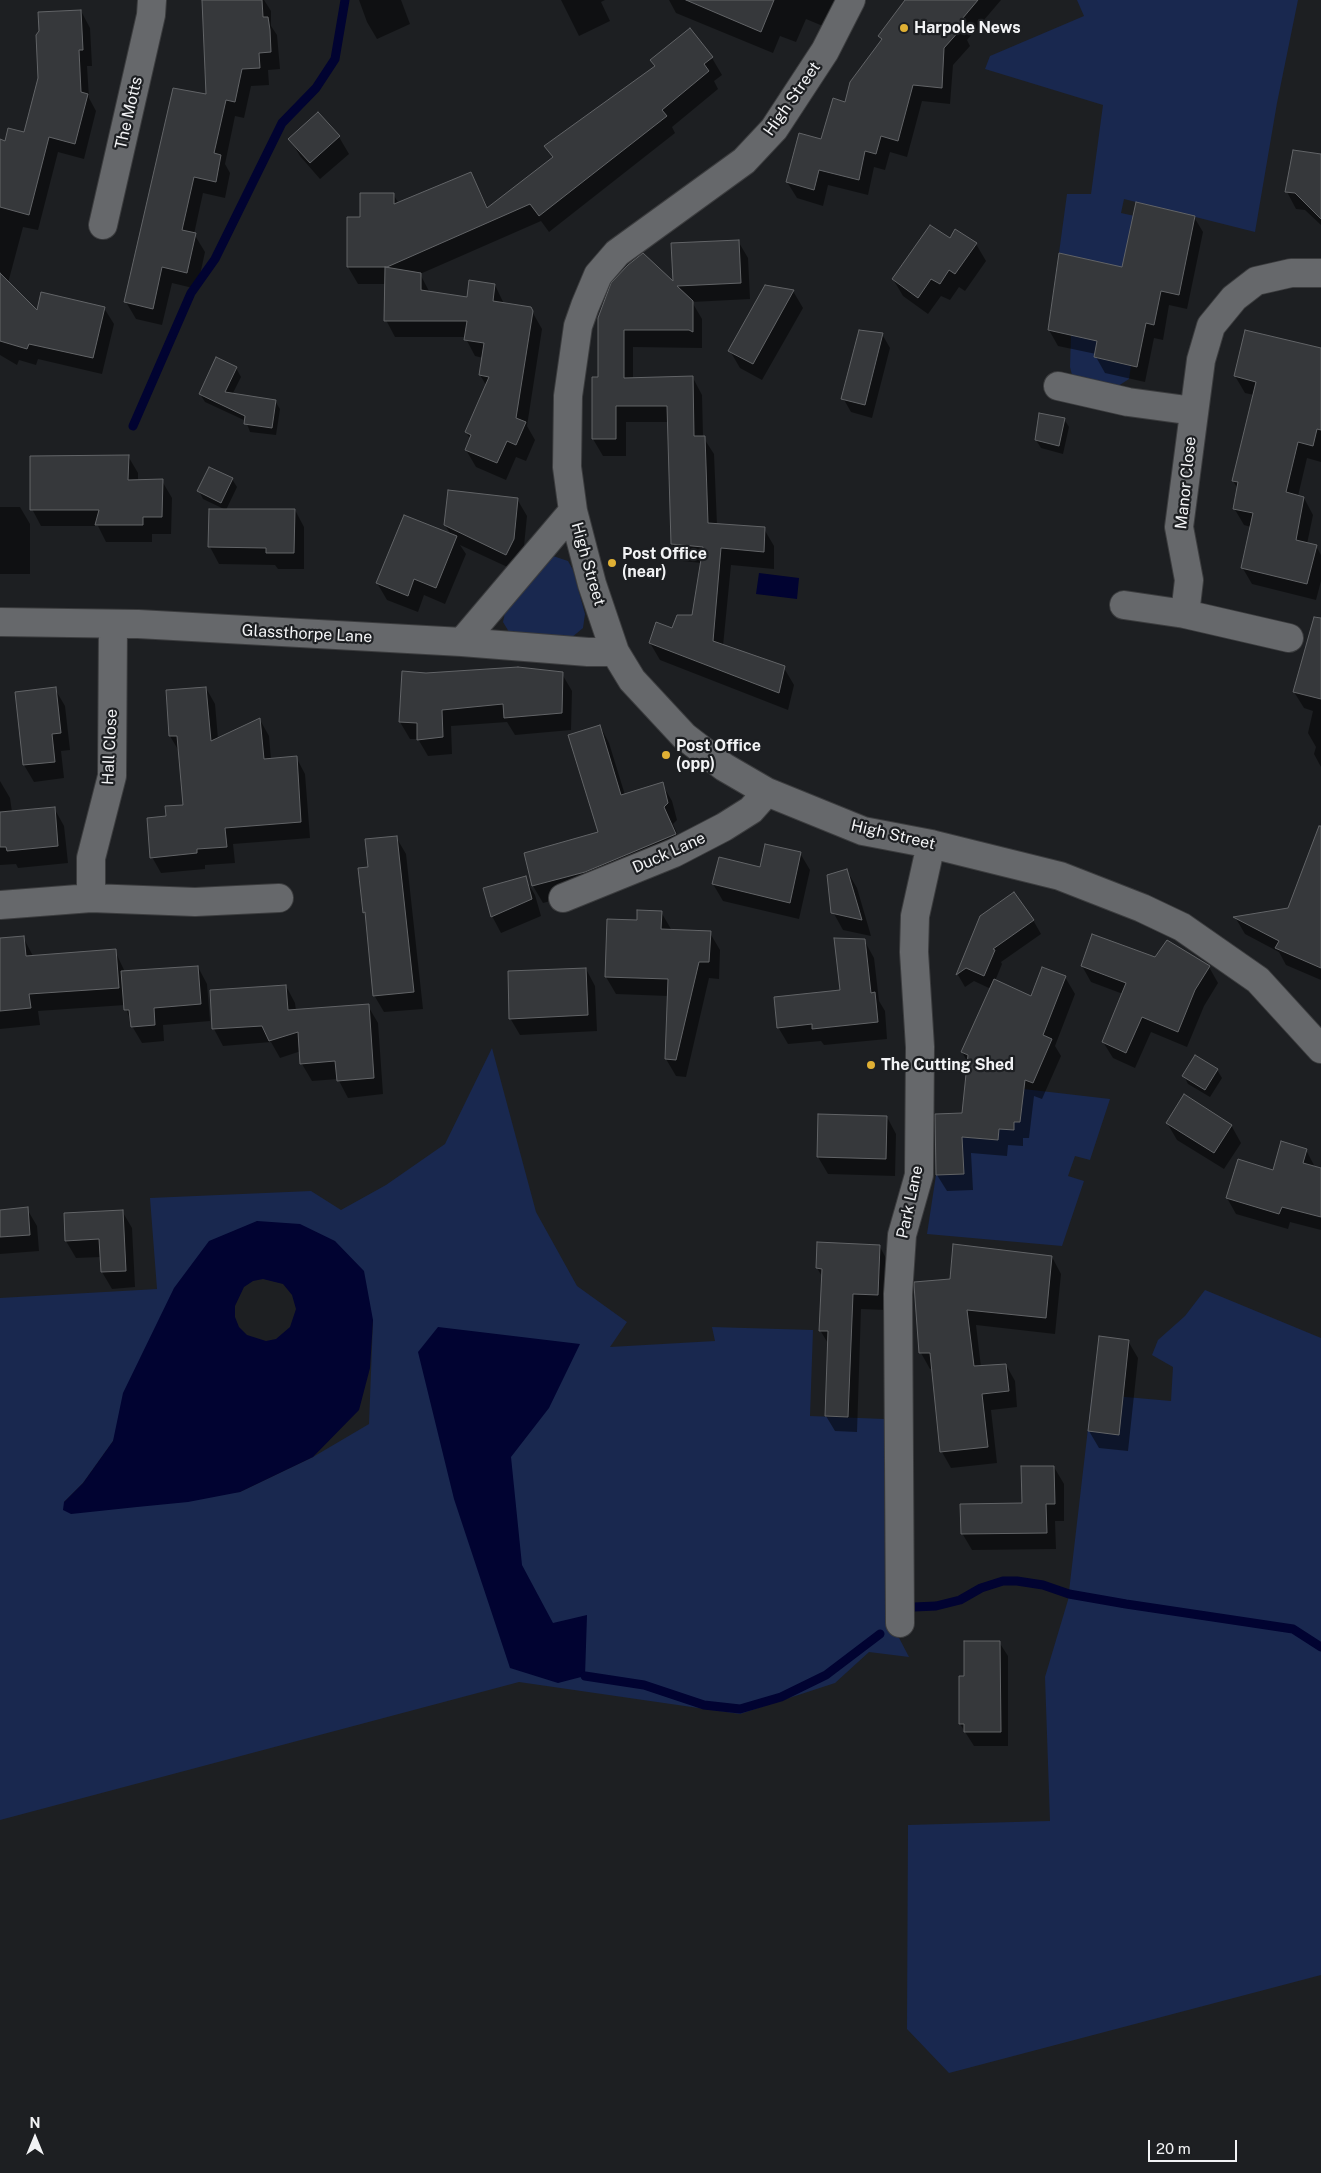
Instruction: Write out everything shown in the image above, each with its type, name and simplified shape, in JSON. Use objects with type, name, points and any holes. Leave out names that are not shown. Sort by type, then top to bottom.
[{"type":"street","name":"The Motts","points":[[104,225],[151,15],[152,0]]},
{"type":"street","name":"High Street","points":[[850,0],[825,51],[774,129],[744,161],[624,248],[598,275],[578,326],[568,396],[566,467],[573,511],[592,584],[614,652],[632,680],[684,736],[724,767],[766,792],[863,831],[931,844],[1060,876],[1142,908],[1182,928],[1258,980],[1321,1049]]},
{"type":"street","name":"Manor Close","points":[[1185,614],[1188,580],[1179,527],[1201,360],[1211,326],[1234,298],[1256,281],[1291,273],[1321,273]]},
{"type":"street","points":[[1058,386],[1128,402],[1194,411]]},
{"type":"street","name":"High Street","points":[[462,642],[573,511]]},
{"type":"street","points":[[1124,605],[1185,614],[1289,638]]},
{"type":"street","name":"Glassthorpe Lane","points":[[0,622],[113,624],[462,642],[588,652],[614,652]]},
{"type":"street","name":"Hall Close","points":[[91,898],[91,858],[112,776],[113,624]]},
{"type":"street","name":"Duck Lane","points":[[562,898],[674,853],[724,828],[751,810],[766,792]]},
{"type":"street","name":"Park Lane","points":[[900,1623],[898,1294],[902,1234],[919,1175],[920,1047],[914,952],[915,916],[931,844]]},
{"type":"street","points":[[0,906],[91,898],[195,902],[279,898]]},
{"type":"shaded area","points":[[1077,0],[1298,0],[1277,103],[1255,232],[1124,199],[1121,213],[1144,218],[1131,226],[1128,239],[1133,241],[1103,313],[1094,357],[1131,366],[1129,379],[1115,388],[1072,375],[1070,367],[1071,335],[1055,283],[1057,267],[1105,278],[1107,264],[1059,253],[1067,194],[1091,194],[1103,105],[985,69],[990,56],[1084,16]]},
{"type":"shaded area","points":[[553,556],[568,561],[573,570],[585,614],[583,628],[571,638],[509,632],[503,622],[506,608]]},
{"type":"shaded area","points":[[759,573],[799,578],[797,599],[756,594]]},
{"type":"shaded area","points":[[492,1048],[536,1212],[577,1286],[627,1322],[610,1347],[715,1341],[712,1327],[813,1330],[810,1416],[884,1419],[885,1611],[909,1657],[869,1652],[835,1683],[740,1714],[519,1682],[0,1820],[0,1298],[157,1289],[150,1198],[311,1191],[341,1210],[386,1185],[445,1144]],"holes":[[[257,1221],[373,1320],[369,1424],[313,1457],[240,1492],[64,1502],[83,1483],[113,1441]]]},
{"type":"shaded area","points":[[1024,1089],[1110,1099],[1090,1160],[1075,1156],[1068,1176],[1084,1181],[1062,1246],[927,1234],[936,1175],[964,1174],[962,1137],[998,1140],[999,1129],[1014,1129],[1014,1122],[1020,1122]]},
{"type":"shaded area","points":[[257,1221],[300,1224],[335,1241],[364,1271],[373,1320],[370,1368],[359,1410],[313,1457],[240,1492],[188,1502],[71,1514],[63,1510],[64,1502],[83,1483],[113,1441],[123,1393],[174,1288],[209,1241]],"holes":[[[263,1279],[283,1284],[292,1295],[296,1309],[290,1327],[276,1339],[266,1341],[247,1335],[239,1327],[235,1317],[235,1306],[244,1287],[253,1281]]]},
{"type":"shaded area","points":[[1205,1290],[1321,1338],[1321,1975],[949,2073],[907,2029],[908,1825],[1050,1821],[1045,1677],[1068,1600],[1092,1394],[1171,1401],[1173,1367],[1152,1355],[1158,1340],[1185,1316]]},
{"type":"shaded area","points":[[438,1327],[580,1344],[549,1408],[511,1457],[522,1565],[553,1623],[587,1615],[585,1676],[558,1683],[510,1668],[454,1499],[418,1352]]},
{"type":"building","points":[[202,0],[262,0],[263,17],[268,17],[271,52],[259,53],[260,68],[242,69],[235,102],[226,100],[214,153],[221,155],[216,182],[194,177],[182,230],[196,233],[187,273],[162,267],[153,309],[124,302],[173,88],[206,94]]},
{"type":"building","points":[[686,0],[774,0],[761,32]]},
{"type":"building","points":[[905,0],[978,0],[957,25],[961,29],[944,48],[942,88],[913,85],[898,141],[881,136],[876,154],[865,151],[859,180],[819,170],[814,190],[786,182],[799,133],[821,139],[833,98],[845,102],[850,82],[882,39],[878,36]]},
{"type":"building","points":[[81,10],[83,50],[79,50],[81,92],[88,94],[75,144],[49,137],[29,215],[0,207],[0,139],[5,141],[8,128],[24,132],[38,78],[36,35],[39,31],[38,12]]},
{"type":"building","points":[[690,28],[713,57],[704,64],[709,71],[662,110],[667,116],[539,216],[530,204],[387,267],[347,267],[347,217],[360,217],[360,193],[394,193],[394,204],[471,172],[487,208],[553,157],[544,146],[655,66],[650,60]]},
{"type":"building","points":[[318,112],[340,136],[310,163],[288,139]]},
{"type":"building","points":[[1293,150],[1321,154],[1321,219],[1295,193],[1285,192]]},
{"type":"building","points":[[1136,202],[1195,216],[1179,295],[1161,291],[1154,325],[1146,323],[1137,367],[1094,357],[1097,341],[1048,330],[1059,253],[1122,267]]},
{"type":"building","points":[[930,225],[950,238],[955,229],[977,243],[955,274],[949,270],[940,284],[931,279],[918,298],[892,279]]},
{"type":"building","points":[[739,240],[741,283],[677,286],[693,301],[693,332],[689,330],[624,330],[624,378],[693,376],[694,436],[705,436],[708,523],[765,527],[764,552],[721,548],[713,641],[785,666],[779,693],[649,643],[656,622],[672,628],[677,615],[692,615],[703,547],[671,544],[667,406],[616,406],[616,439],[592,439],[592,377],[598,377],[598,318],[611,283],[628,265],[643,253],[673,281],[671,243]]},
{"type":"building","points":[[385,267],[421,273],[421,290],[467,297],[469,280],[495,284],[493,301],[531,307],[533,311],[516,418],[526,422],[516,445],[507,441],[497,463],[465,450],[471,435],[465,432],[489,377],[479,375],[484,343],[464,340],[467,321],[384,321]]},
{"type":"building","points":[[0,273],[37,310],[41,292],[105,307],[93,358],[29,344],[27,349],[0,341]]},
{"type":"building","points":[[765,285],[794,290],[753,364],[728,351]]},
{"type":"building","points":[[859,330],[883,333],[865,405],[841,399]]},
{"type":"building","points":[[1245,330],[1321,348],[1321,430],[1317,429],[1313,446],[1298,442],[1286,492],[1304,497],[1296,540],[1317,545],[1307,584],[1241,568],[1253,513],[1233,509],[1238,482],[1232,481],[1256,382],[1234,376]]},
{"type":"building","points":[[216,357],[237,367],[225,392],[276,400],[272,428],[244,424],[245,416],[199,394]]},
{"type":"building","points":[[1039,413],[1065,418],[1059,446],[1035,440]]},
{"type":"building","points":[[129,455],[128,480],[163,479],[162,517],[143,517],[143,525],[95,525],[99,510],[30,510],[30,456]]},
{"type":"building","points":[[209,467],[233,478],[221,503],[197,491]]},
{"type":"building","points":[[448,490],[518,498],[514,539],[506,555],[444,525]]},
{"type":"building","points":[[209,509],[295,509],[294,553],[266,553],[266,548],[208,547]]},
{"type":"building","points":[[404,515],[457,536],[436,588],[414,579],[408,596],[376,583]]},
{"type":"building","points":[[1314,617],[1321,618],[1321,699],[1293,692]]},
{"type":"building","points":[[518,667],[563,672],[562,713],[504,718],[503,704],[442,710],[443,737],[417,740],[417,723],[399,722],[402,671],[426,673]]},
{"type":"building","points":[[56,687],[61,733],[52,734],[55,762],[23,765],[15,692]]},
{"type":"building","points":[[206,687],[211,741],[260,718],[264,759],[297,756],[301,822],[225,828],[227,847],[197,849],[197,853],[150,858],[147,818],[166,816],[165,806],[183,805],[177,736],[169,736],[166,690]]},
{"type":"building","points":[[600,725],[621,795],[663,782],[668,803],[664,807],[676,834],[585,872],[532,886],[524,853],[598,832],[568,735]]},
{"type":"building","points":[[55,807],[58,846],[7,851],[6,847],[0,847],[0,812]]},
{"type":"building","points":[[1319,826],[1321,826],[1321,968],[1275,948],[1279,941],[1233,917],[1288,908]]},
{"type":"building","points":[[397,836],[414,992],[373,996],[365,912],[363,913],[358,868],[368,867],[365,839]]},
{"type":"building","points":[[765,844],[801,852],[790,903],[712,884],[719,857],[760,867]]},
{"type":"building","points":[[847,869],[862,920],[831,913],[827,875]]},
{"type":"building","points":[[526,876],[532,899],[491,917],[483,888]]},
{"type":"building","points":[[1014,892],[1034,920],[993,949],[995,950],[984,976],[966,968],[956,975],[980,916]]},
{"type":"building","points":[[637,910],[662,911],[661,929],[711,931],[709,962],[699,962],[676,1060],[665,1059],[668,979],[605,977],[607,919],[637,920]]},
{"type":"building","points":[[1092,934],[1155,957],[1167,940],[1210,966],[1195,990],[1178,1032],[1142,1017],[1126,1053],[1102,1042],[1126,983],[1081,966]]},
{"type":"building","points":[[24,936],[26,956],[116,949],[119,988],[29,994],[31,1008],[0,1011],[0,938]]},
{"type":"building","points":[[834,938],[865,939],[871,993],[875,992],[878,1022],[812,1029],[812,1024],[777,1028],[774,997],[840,990]]},
{"type":"building","points":[[198,966],[201,1004],[154,1008],[155,1025],[131,1027],[129,1010],[124,1010],[121,971]]},
{"type":"building","points":[[1042,967],[1066,976],[1043,1035],[1052,1039],[1033,1083],[1025,1080],[1020,1122],[1014,1122],[1014,1130],[999,1129],[998,1140],[962,1137],[964,1174],[936,1175],[935,1114],[962,1113],[968,1055],[961,1052],[994,979],[1031,996]]},
{"type":"building","points":[[586,968],[588,1015],[509,1019],[508,971]]},
{"type":"building","points":[[286,985],[288,1010],[369,1004],[374,1078],[337,1081],[335,1061],[300,1064],[298,1032],[269,1041],[262,1026],[212,1029],[210,990]]},
{"type":"building","points":[[1195,1055],[1218,1069],[1205,1090],[1182,1076]]},
{"type":"building","points":[[1184,1094],[1232,1125],[1214,1153],[1166,1123]]},
{"type":"building","points":[[818,1114],[887,1116],[886,1159],[817,1157]]},
{"type":"building","points":[[1281,1141],[1307,1149],[1303,1163],[1321,1168],[1321,1217],[1282,1207],[1279,1214],[1226,1198],[1238,1159],[1273,1170]]},
{"type":"building","points":[[28,1207],[30,1235],[0,1237],[0,1210]]},
{"type":"building","points":[[123,1210],[126,1271],[101,1272],[99,1239],[65,1241],[64,1213]]},
{"type":"building","points":[[817,1242],[880,1245],[878,1295],[853,1294],[848,1417],[825,1416],[828,1331],[819,1331],[822,1269],[816,1268]]},
{"type":"building","points":[[953,1244],[1052,1256],[1046,1318],[967,1310],[974,1366],[1006,1364],[1009,1391],[982,1394],[988,1447],[940,1452],[930,1353],[919,1353],[914,1282],[950,1279]]},
{"type":"building","points":[[1099,1336],[1129,1340],[1119,1435],[1088,1431]]},
{"type":"building","points":[[1021,1466],[1054,1466],[1055,1504],[1046,1504],[1047,1533],[961,1534],[960,1504],[1022,1503]]},
{"type":"building","points":[[964,1641],[1000,1641],[1001,1732],[964,1732],[964,1724],[959,1724],[959,1676],[964,1676]]},
{"type":"waterway","points":[[133,426],[191,293],[215,259],[282,123],[316,88],[335,59],[345,0]]},
{"type":"waterway","points":[[914,1607],[936,1606],[960,1600],[981,1588],[1003,1581],[1017,1581],[1043,1585],[1069,1594],[1126,1604],[1293,1629],[1321,1647]]},
{"type":"waterway","points":[[585,1676],[644,1685],[704,1705],[740,1709],[781,1697],[826,1675],[880,1634]]},
{"type":"place","name":"Harpole News","points":[[904,28]]},
{"type":"place","name":"Post Office (near)","points":[[612,563]]},
{"type":"place","name":"Post Office (opp)","points":[[666,755]]},
{"type":"place","name":"The Cutting Shed","points":[[871,1065]]}]
